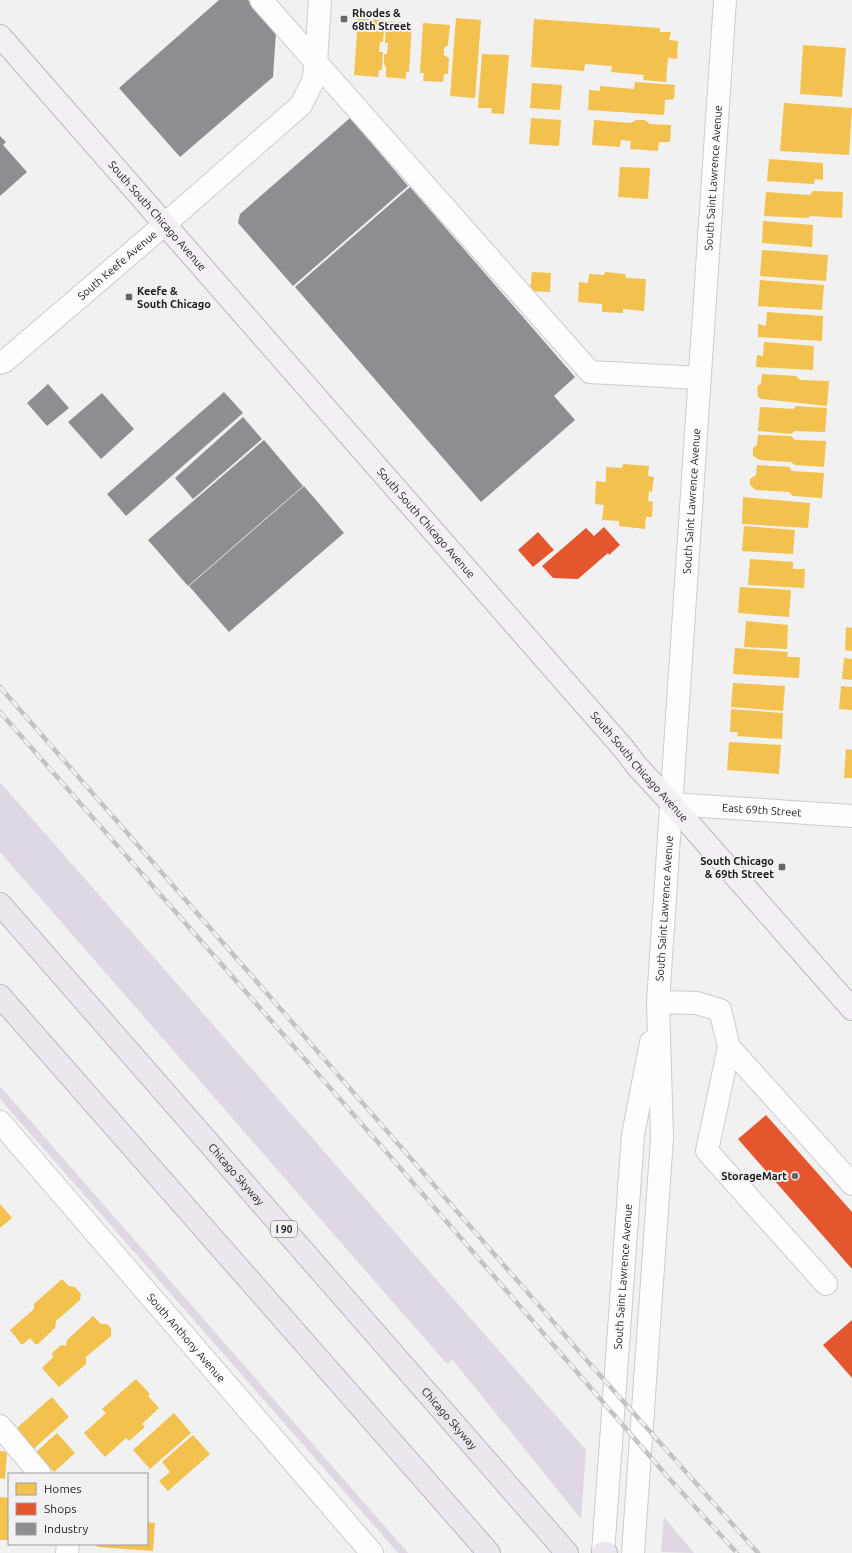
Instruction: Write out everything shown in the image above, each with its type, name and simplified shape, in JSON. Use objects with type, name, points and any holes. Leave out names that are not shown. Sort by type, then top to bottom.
[{"type":"highway","name":"Chicago Skyway","points":[[0,904],[568,1553]]},
{"type":"highway","points":[[0,996],[489,1553]]},
{"type":"main road","name":"South South Chicago Avenue","points":[[0,36],[624,749],[636,765],[852,1009]]},
{"type":"street","points":[[261,0],[590,372],[699,378]]},
{"type":"street","points":[[316,63],[320,0]]},
{"type":"street","name":"South Saint Lawrence Avenue","points":[[633,1553],[662,1138],[658,1002],[725,0]]},
{"type":"street","name":"South Keefe Avenue","points":[[2,365],[301,105],[313,81],[316,63]]},
{"type":"street","name":"East 69th Street","points":[[672,804],[852,816]]},
{"type":"street","points":[[658,1002],[698,1003],[720,1010],[729,1047],[707,1151],[826,1284]]},
{"type":"street","name":"South Saint Lawrence Avenue","points":[[604,1553],[633,1135],[658,1002]]},
{"type":"street","points":[[729,1047],[845,1162],[852,1184]]},
{"type":"street","name":"South Anthony Avenue","points":[[0,1122],[372,1553]]},
{"type":"street","points":[[0,1426],[39,1473]]},
{"type":"shaded area","points":[[0,782],[586,1450],[581,1519],[452,1359],[447,1364],[0,852]]},
{"type":"shaded area","points":[[0,1086],[408,1553],[398,1553],[0,1099]]},
{"type":"shaded area","points":[[664,1517],[694,1553],[661,1552]]},
{"type":"building: Homes","points":[[456,18],[481,20],[475,98],[450,96]]},
{"type":"building: Homes","points":[[358,19],[385,20],[383,42],[380,42],[379,52],[383,52],[382,70],[379,70],[378,77],[354,75]]},
{"type":"building: Homes","points":[[534,19],[660,28],[660,32],[671,32],[669,40],[678,41],[677,59],[668,58],[666,82],[643,80],[644,75],[611,72],[612,66],[585,64],[584,71],[531,67]]},
{"type":"building: Homes","points":[[386,21],[412,23],[409,72],[406,72],[406,79],[386,77],[384,54],[387,54],[388,43],[385,43]]},
{"type":"building: Homes","points":[[423,23],[450,25],[448,45],[444,48],[444,55],[449,58],[448,74],[444,74],[443,82],[423,81],[424,73],[420,73]]},
{"type":"building: Homes","points":[[803,45],[846,48],[842,97],[800,94]]},
{"type":"building: Homes","points":[[482,54],[509,55],[504,114],[491,113],[492,108],[478,108]]},
{"type":"building: Homes","points":[[635,82],[675,85],[674,99],[665,100],[664,115],[588,110],[589,90],[600,91],[600,86],[634,89]]},
{"type":"building: Homes","points":[[532,83],[562,85],[560,110],[530,108]]},
{"type":"building: Homes","points":[[784,103],[852,108],[849,155],[780,151]]},
{"type":"building: Homes","points":[[531,118],[561,120],[559,146],[529,144]]},
{"type":"building: Homes","points":[[594,120],[631,123],[636,120],[645,120],[650,124],[671,125],[670,142],[659,142],[658,151],[630,149],[631,141],[621,140],[620,147],[592,145]]},
{"type":"building: Homes","points":[[769,159],[823,163],[823,180],[815,179],[814,184],[767,181]]},
{"type":"building: Homes","points":[[620,167],[650,168],[648,199],[618,197]]},
{"type":"building: Homes","points":[[813,191],[843,192],[842,218],[811,216],[806,218],[764,216],[766,192],[810,195]]},
{"type":"building: Homes","points":[[763,221],[813,225],[812,247],[762,243]]},
{"type":"building: Homes","points":[[762,250],[828,255],[826,281],[760,276]]},
{"type":"building: Homes","points":[[532,272],[551,273],[550,292],[530,291]]},
{"type":"building: Homes","points":[[605,272],[625,274],[626,278],[646,279],[644,311],[623,309],[623,313],[602,312],[602,304],[578,302],[579,282],[588,283],[589,274],[604,275]]},
{"type":"building: Homes","points":[[760,280],[824,285],[822,310],[758,306]]},
{"type":"building: Homes","points":[[767,312],[823,316],[822,341],[758,337],[758,324],[766,326]]},
{"type":"building: Homes","points":[[764,342],[814,346],[813,370],[756,367],[757,355],[763,356]]},
{"type":"building: Homes","points":[[762,374],[796,376],[800,380],[829,381],[827,406],[761,399],[758,397],[757,387],[761,383]]},
{"type":"building: Homes","points":[[796,406],[827,408],[825,432],[795,431],[791,434],[758,431],[760,407],[793,409]]},
{"type":"building: Homes","points":[[758,435],[791,436],[795,440],[826,441],[824,467],[795,465],[791,462],[760,460],[753,456],[753,448],[757,445]]},
{"type":"building: Homes","points":[[623,464],[649,466],[648,476],[654,477],[652,492],[649,491],[648,501],[653,502],[652,517],[646,517],[645,529],[619,526],[619,521],[602,520],[604,505],[595,504],[596,481],[606,482],[606,467],[622,468]]},
{"type":"building: Homes","points":[[757,465],[789,467],[792,471],[824,473],[822,498],[793,496],[789,492],[756,490],[750,485],[750,479],[756,475]]},
{"type":"building: Homes","points":[[743,497],[810,503],[808,528],[742,524]]},
{"type":"building: Homes","points":[[744,526],[795,530],[793,554],[742,551]]},
{"type":"building: Homes","points":[[750,559],[793,562],[793,569],[805,569],[804,588],[748,585]]},
{"type":"building: Homes","points":[[740,587],[791,590],[789,617],[738,613]]},
{"type":"building: Homes","points":[[746,621],[788,625],[787,649],[744,647]]},
{"type":"building: Homes","points":[[846,627],[852,628],[852,651],[845,650]]},
{"type":"building: Homes","points":[[735,648],[788,652],[787,657],[800,657],[799,678],[733,674]]},
{"type":"building: Homes","points":[[844,658],[852,659],[852,680],[842,679]]},
{"type":"building: Homes","points":[[733,683],[785,686],[783,711],[731,707]]},
{"type":"building: Homes","points":[[841,686],[852,687],[852,710],[839,709]]},
{"type":"building: Homes","points":[[731,709],[783,713],[782,739],[737,736],[738,732],[730,732]]},
{"type":"building: Homes","points":[[729,742],[781,745],[779,774],[727,770]]},
{"type":"building: Homes","points":[[846,749],[852,750],[852,778],[844,778]]},
{"type":"building: Homes","points":[[0,1204],[12,1218],[0,1228]]},
{"type":"building: Homes","points":[[62,1279],[69,1286],[75,1287],[81,1294],[80,1300],[56,1321],[55,1328],[38,1344],[35,1344],[30,1338],[22,1345],[10,1330],[34,1309],[34,1304]]},
{"type":"building: Homes","points":[[93,1316],[101,1324],[107,1324],[111,1328],[111,1336],[86,1357],[86,1364],[59,1387],[42,1368],[53,1357],[52,1353],[61,1345],[66,1346],[67,1340]]},
{"type":"building: Homes","points":[[136,1379],[150,1394],[148,1396],[159,1408],[142,1424],[145,1427],[129,1441],[126,1438],[105,1457],[84,1433],[106,1413],[102,1409]]},
{"type":"building: Homes","points":[[52,1397],[69,1417],[30,1452],[17,1437],[18,1427]]},
{"type":"building: Homes","points":[[174,1413],[191,1433],[150,1469],[133,1450]]},
{"type":"building: Homes","points":[[57,1433],[75,1453],[54,1472],[36,1452]]},
{"type":"building: Homes","points":[[193,1435],[210,1454],[168,1491],[159,1481],[170,1472],[162,1462]]},
{"type":"building: Homes","points":[[0,1451],[7,1452],[5,1479],[0,1478]]},
{"type":"building: Homes","points":[[0,1497],[8,1498],[8,1540],[0,1540]]},
{"type":"building: Homes","points":[[148,1522],[155,1523],[153,1551],[97,1547],[97,1545],[148,1545]]},
{"type":"building: Shops","points":[[604,527],[620,545],[609,555],[608,553],[578,579],[553,578],[542,566],[586,528],[594,536]]},
{"type":"building: Shops","points":[[538,532],[554,550],[533,567],[518,550]]},
{"type":"building: Shops","name":"StorageMart","points":[[766,1115],[852,1212],[852,1269],[738,1139]]},
{"type":"building: Shops","points":[[852,1320],[852,1378],[823,1345]]},
{"type":"building: Industry","points":[[219,0],[248,0],[276,32],[273,77],[180,157],[119,88]]},
{"type":"building: Industry","points":[[350,118],[408,186],[293,286],[238,223],[240,214]]},
{"type":"building: Industry","points":[[0,136],[6,142],[3,145],[27,172],[0,196]]},
{"type":"building: Industry","points":[[410,187],[575,377],[554,396],[575,420],[481,502],[295,287]]},
{"type":"building: Industry","points":[[48,384],[69,408],[47,426],[27,403]]},
{"type":"building: Industry","points":[[224,392],[243,413],[126,516],[107,494]]},
{"type":"building: Industry","points":[[102,393],[134,429],[101,459],[68,422]]},
{"type":"building: Industry","points":[[243,417],[262,439],[193,499],[175,478]]},
{"type":"building: Industry","points":[[264,440],[303,486],[188,586],[148,540]]},
{"type":"building: Industry","points":[[304,486],[344,533],[229,632],[189,586]]},
{"type":"railway","points":[[0,687],[590,1364],[758,1553]]},
{"type":"railway","points":[[0,712],[382,1147],[667,1476],[737,1553]]},
{"type":"place","name":"Rhodes & 68th Street","points":[[344,19]]},
{"type":"place","name":"Keefe & South Chicago","points":[[129,297]]},
{"type":"place","name":"South Chicago & 69th Street","points":[[782,867]]},
{"type":"place","name":"StorageMart","points":[[795,1176]]}]
